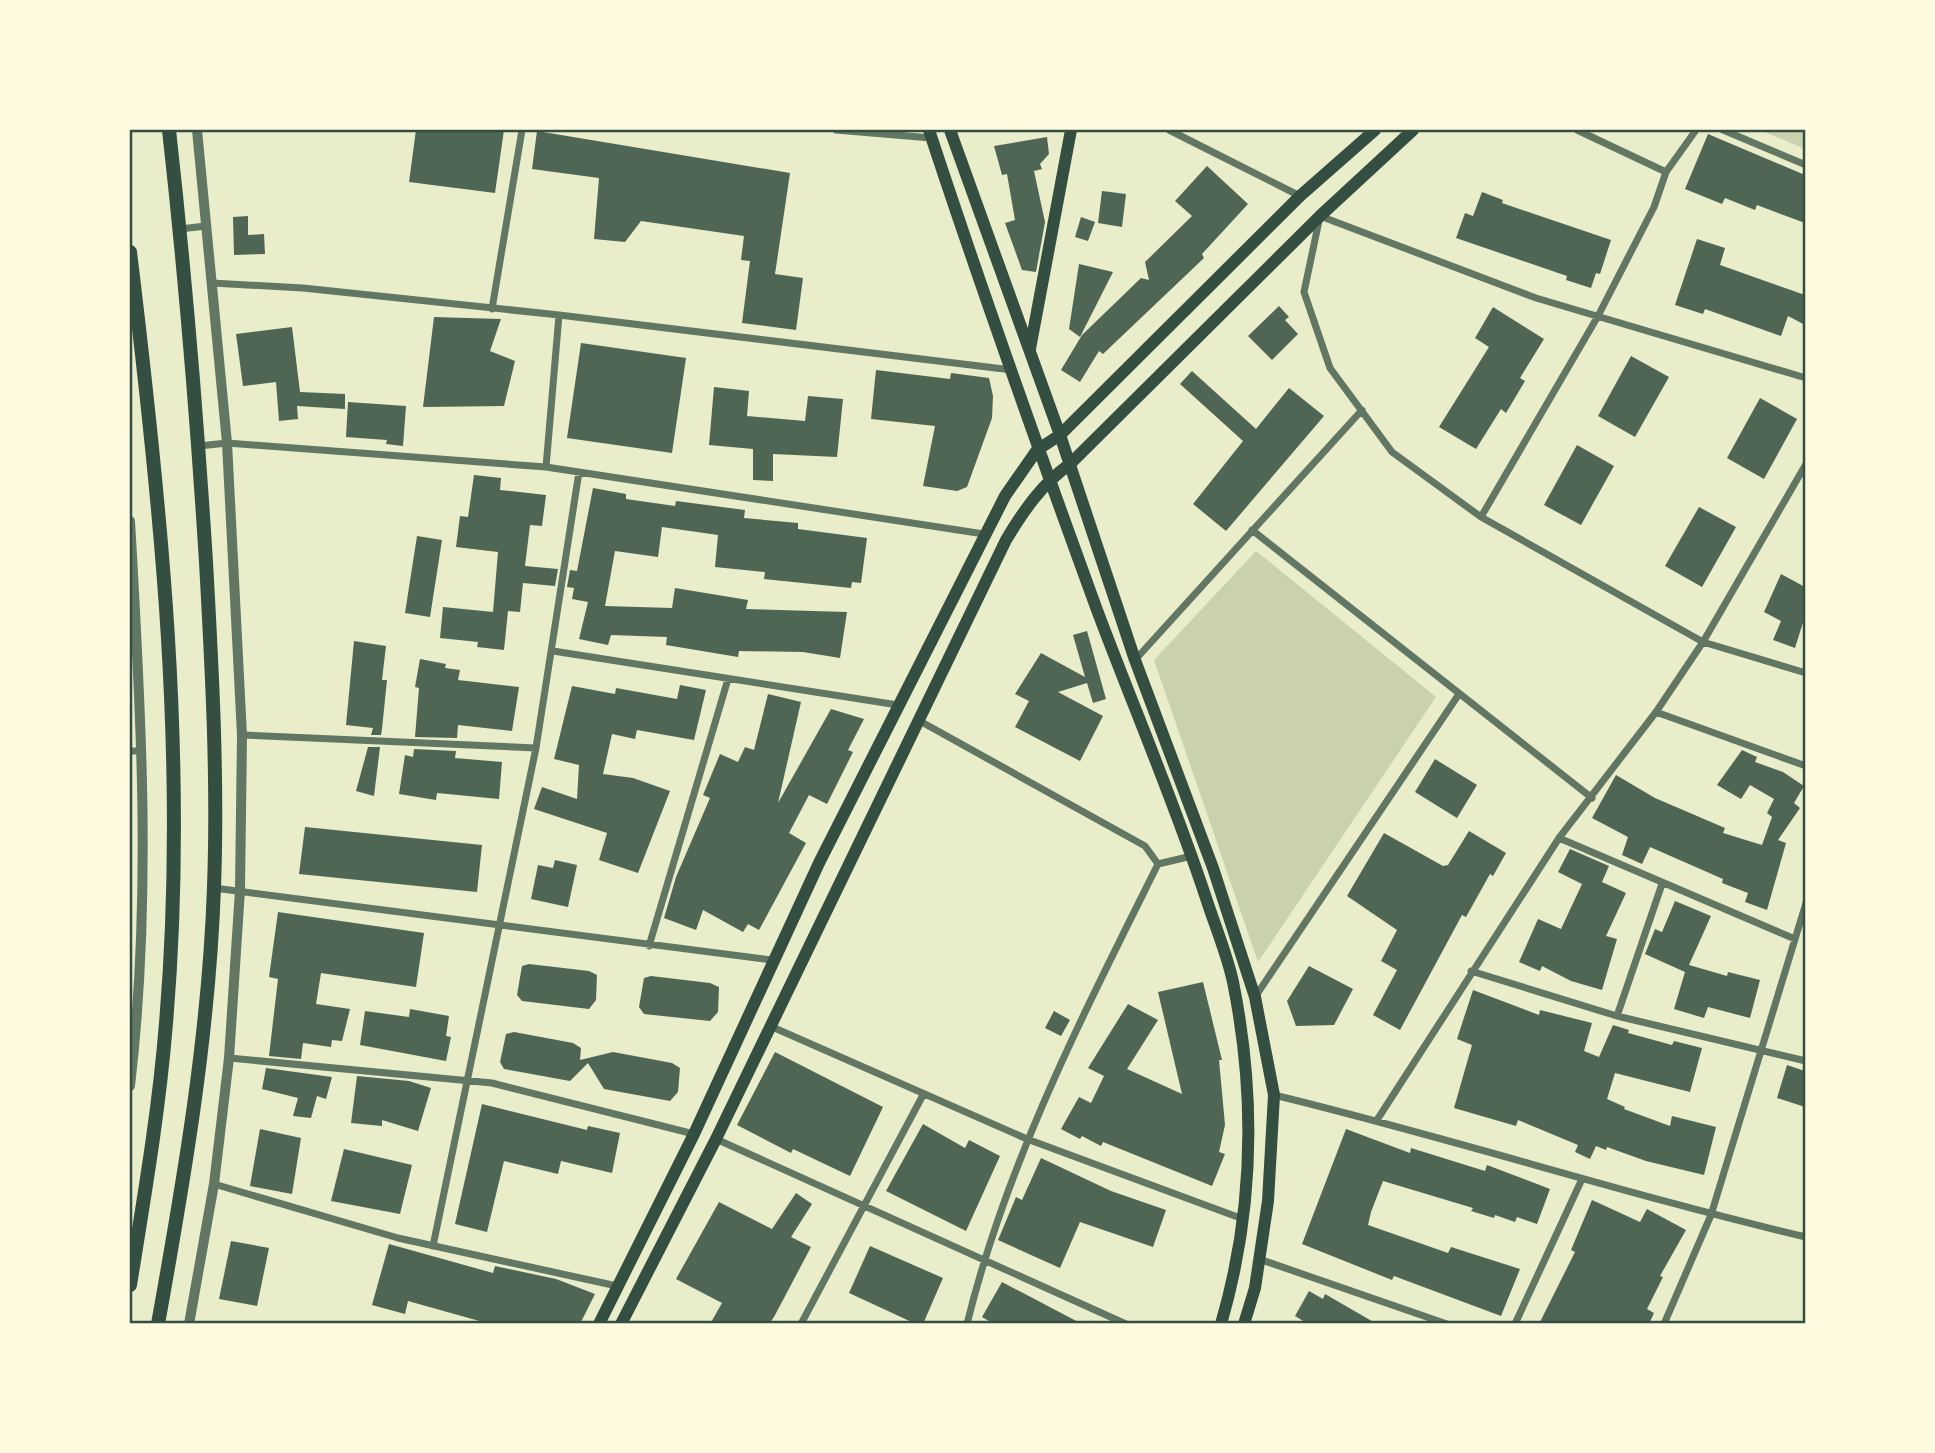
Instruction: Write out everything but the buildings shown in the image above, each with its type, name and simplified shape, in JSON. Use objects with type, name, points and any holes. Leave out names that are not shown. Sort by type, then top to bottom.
[{"type":"highway","points":[[158,1324],[188,1158],[204,1026],[214,888],[215,712],[199,446],[169,130]]},
{"type":"highway","points":[[130,251],[155,454],[173,716],[173,848],[166,1022],[152,1153],[130,1285]]},
{"type":"main road","points":[[950,130],[1060,435],[1135,660],[1213,868],[1255,997],[1274,1095],[1268,1201],[1259,1259],[1244,1324]]},
{"type":"main road","points":[[1029,351],[1071,130]]},
{"type":"main road","points":[[599,1324],[694,1135],[771,960],[898,705],[984,534],[1037,450],[1060,435],[1300,196],[1375,130]]},
{"type":"main road","points":[[621,1324],[716,1139],[1006,540],[1049,479],[1070,464],[1320,216],[1413,130]]},
{"type":"main road","points":[[931,134],[943,178],[1013,370],[1037,450],[1192,856],[1232,980],[1249,1088],[1250,1150],[1244,1219],[1233,1281],[1221,1324]]},
{"type":"street","points":[[189,1324],[214,1184],[229,1058],[240,890],[242,735],[227,443],[197,130]]},
{"type":"street","points":[[492,309],[522,130]]},
{"type":"street","points":[[836,130],[931,134]]},
{"type":"street","points":[[1169,130],[1300,196]]},
{"type":"street","points":[[1577,130],[1666,172]]},
{"type":"street","points":[[1481,517],[1598,316],[1654,207],[1666,172],[1696,130]]},
{"type":"street","points":[[1723,130],[1805,164]]},
{"type":"street","points":[[1805,378],[1536,298],[1320,216],[1304,292],[1330,368],[1392,452],[1481,517],[1703,642],[1805,673]]},
{"type":"street","points":[[180,229],[206,226]]},
{"type":"street","points":[[212,283],[303,288],[559,315],[1013,370]]},
{"type":"street","points":[[546,467],[559,315]]},
{"type":"street","points":[[1135,660],[1362,410]]},
{"type":"street","points":[[199,446],[227,443],[546,467],[984,534]]},
{"type":"street","points":[[1377,1120],[1559,838],[1657,712],[1703,642],[1803,473],[1805,464]]},
{"type":"street","points":[[433,1246],[536,748],[579,472]]},
{"type":"street","points":[[130,522],[135,751],[143,886],[130,1086]]},
{"type":"street","points":[[1252,530],[1592,798]]},
{"type":"street","points":[[553,651],[898,705]]},
{"type":"street","points":[[649,946],[728,678]]},
{"type":"street","points":[[1255,997],[1459,694]]},
{"type":"street","points":[[1657,712],[1805,766]]},
{"type":"street","points":[[918,720],[1145,846],[1158,864]]},
{"type":"street","points":[[242,735],[536,748]]},
{"type":"street","points":[[1559,838],[1795,939]]},
{"type":"street","points":[[1158,864],[1192,856]]},
{"type":"street","points":[[967,1324],[982,1260],[1027,1139],[1084,1013],[1158,864]]},
{"type":"street","points":[[1617,1016],[1662,884]]},
{"type":"street","points":[[214,888],[771,960]]},
{"type":"street","points":[[1664,1324],[1711,1215],[1763,1051],[1805,903]]},
{"type":"street","points":[[1471,971],[1617,1016],[1805,1061]]},
{"type":"street","points":[[771,1026],[1027,1139],[1244,1219]]},
{"type":"street","points":[[229,1058],[492,1083],[694,1135]]},
{"type":"street","points":[[802,1324],[923,1095]]},
{"type":"street","points":[[1274,1095],[1377,1120],[1711,1215],[1805,1237]]},
{"type":"street","points":[[716,1139],[1126,1324]]},
{"type":"street","points":[[1516,1324],[1582,1179]]},
{"type":"street","points":[[214,1184],[433,1246],[617,1286]]},
{"type":"street","points":[[1259,1259],[1447,1324]]},
{"type":"green space","points":[[1760,130],[1805,130],[1805,149]]},
{"type":"green space","points":[[1256,551],[1436,697],[1258,962],[1154,660]]}]
